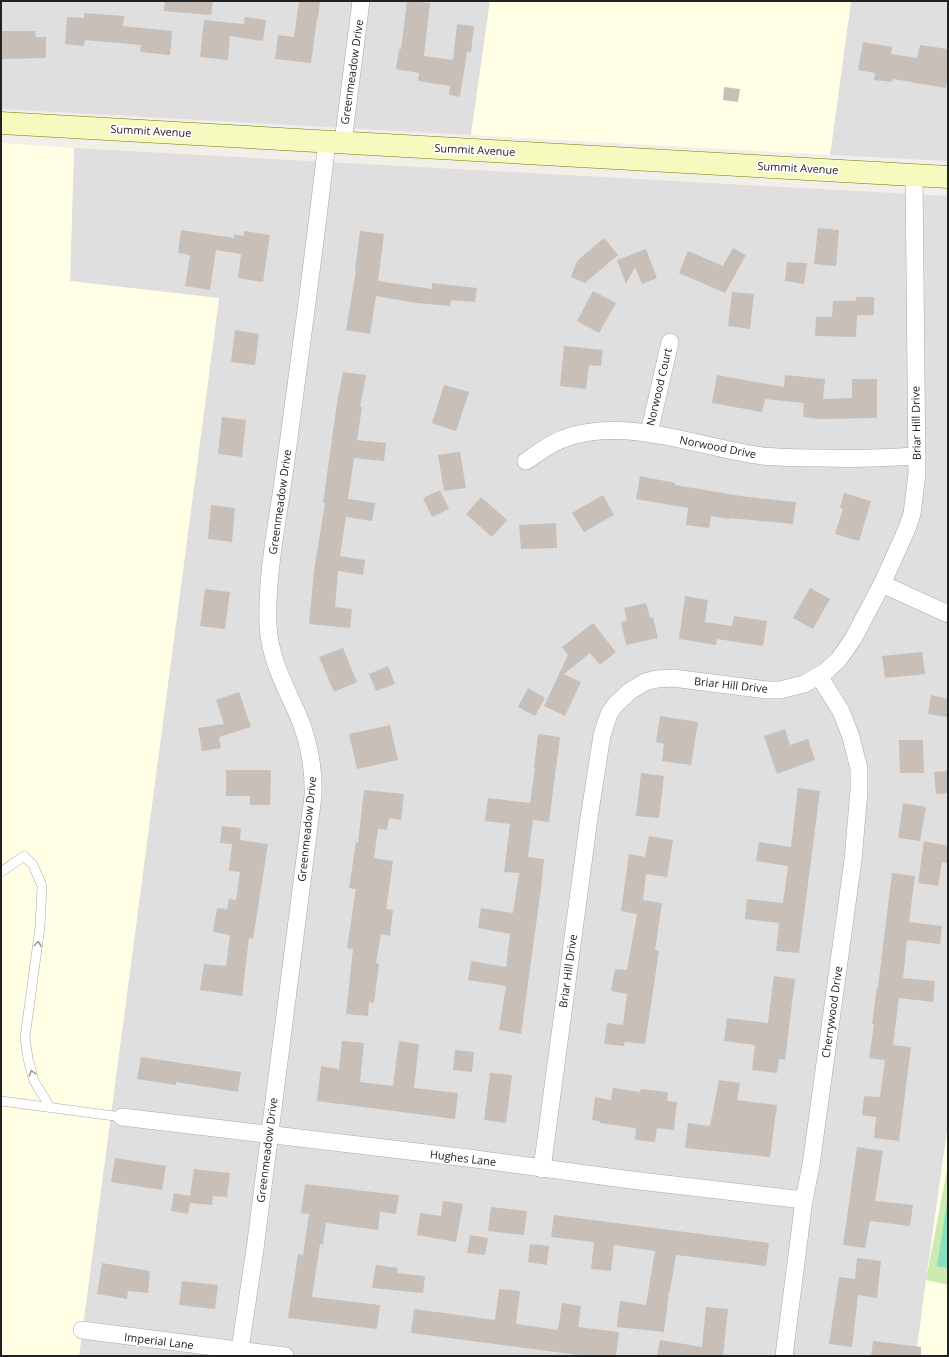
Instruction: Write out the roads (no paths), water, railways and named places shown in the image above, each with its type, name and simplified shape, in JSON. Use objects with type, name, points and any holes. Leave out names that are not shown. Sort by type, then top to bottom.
[{"type":"main road","name":"Summit Avenue","points":[[1,123],[948,176]]},
{"type":"street","name":"Greenmeadow Drive","points":[[239,1353],[255,1249],[312,796],[313,777],[311,756],[306,736],[298,715],[279,676],[272,653],[268,628],[268,605],[272,558],[316,242],[361,1]]},
{"type":"street","name":"Briar Hill Drive","points":[[542,1168],[590,810],[602,735],[609,714],[615,704],[630,691],[645,682],[656,679],[673,678],[767,690],[780,690],[804,684],[819,676],[839,660],[853,639],[882,584],[906,531],[912,514],[917,474],[914,175]]},
{"type":"street","name":"Norwood Court","points":[[649,433],[670,342]]},
{"type":"street","name":"Norwood Drive","points":[[526,460],[551,444],[571,436],[596,430],[649,433],[728,450],[789,458],[875,459],[917,456]]},
{"type":"street","points":[[882,584],[948,614]]},
{"type":"street","name":"Cherrywood Drive","points":[[784,1356],[804,1200],[811,1165],[851,876],[859,791],[859,769],[852,737],[841,711],[819,676]]},
{"type":"street","name":"Hughes Lane","points":[[122,1117],[804,1200]]},
{"type":"street","name":"Imperial Lane","points":[[82,1330],[239,1353],[285,1356]]},
{"type":"lane","points":[[1,872],[24,856],[33,865],[42,886],[40,926],[25,1037],[28,1059],[34,1081],[50,1107]]},
{"type":"lane","points":[[1,1101],[122,1117]]}]
